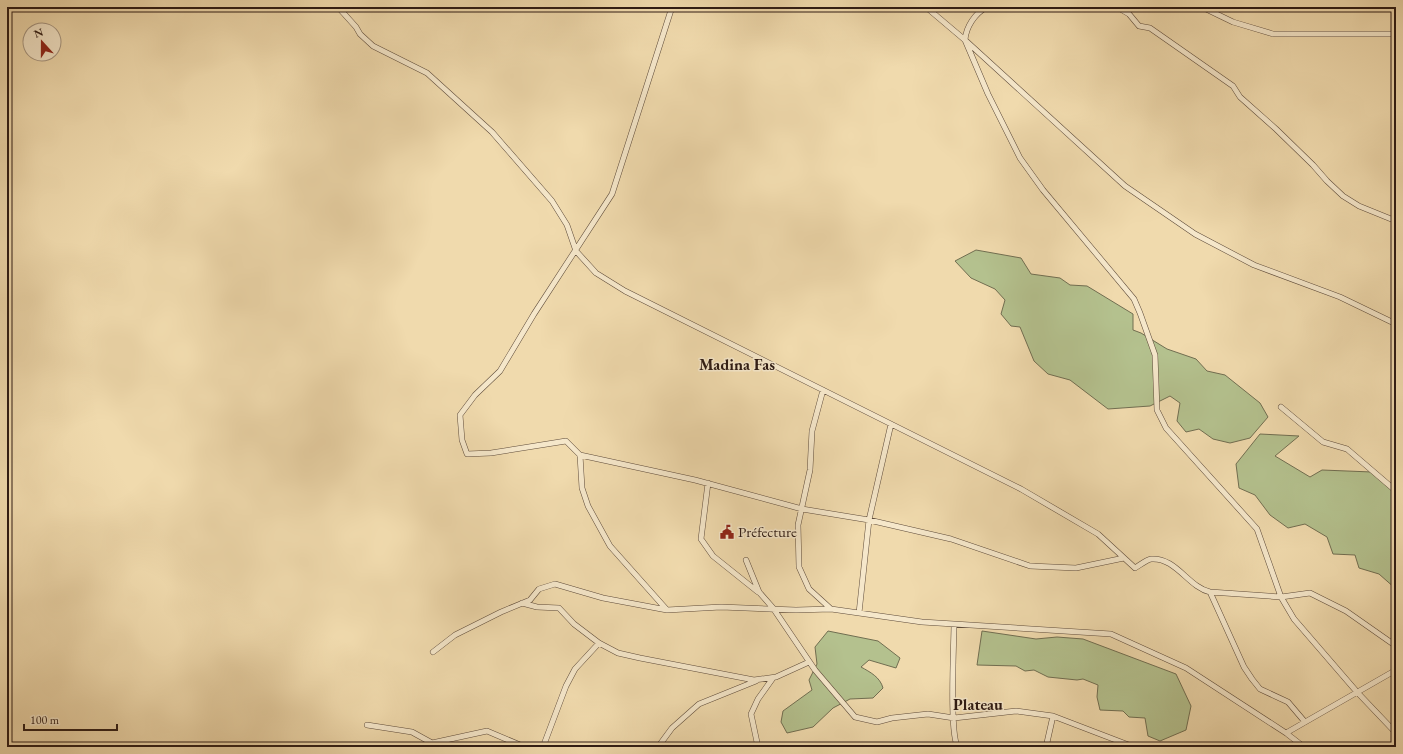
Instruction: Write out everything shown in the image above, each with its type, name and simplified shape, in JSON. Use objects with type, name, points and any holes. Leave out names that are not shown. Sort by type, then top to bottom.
[{"type":"street","points":[[338,7],[356,27],[360,34],[373,46],[427,73],[492,132],[552,201],[567,225],[576,251],[596,273],[625,291],[1021,489],[1098,534],[1135,568],[1150,559],[1164,560],[1200,590],[1210,592],[1281,597],[1310,594],[1346,611],[1396,646]]},
{"type":"street","points":[[672,7],[612,194],[534,314],[500,371],[475,396],[460,414],[462,440],[467,454],[491,453],[566,441],[580,455],[708,483],[802,509],[869,520],[951,539],[1030,566],[1076,568],[1124,558]]},
{"type":"street","points":[[926,7],[1125,186],[1195,234],[1254,265],[1340,297],[1396,324]]},
{"type":"street","points":[[987,7],[980,11],[968,27],[964,40],[1020,158],[1043,190],[1134,300],[1155,355],[1155,381],[1158,410],[1166,428],[1257,529],[1281,597],[1294,619],[1357,692],[1396,733]]},
{"type":"street","points":[[1117,7],[1129,14],[1139,26],[1150,28],[1233,86],[1240,97],[1276,129],[1343,196],[1359,206],[1396,221]]},
{"type":"street","points":[[1202,7],[1233,22],[1273,34],[1396,34]]},
{"type":"street","points":[[823,390],[812,432],[810,470],[798,525],[799,566],[809,589],[831,609]]},
{"type":"street","points":[[1281,407],[1323,442],[1347,449],[1396,491]]},
{"type":"street","points":[[859,613],[869,520],[891,424]]},
{"type":"street","points":[[580,455],[582,488],[588,506],[610,546],[667,610]]},
{"type":"street","points":[[708,483],[701,539],[713,556],[759,592],[773,608],[809,662],[855,717],[877,722],[892,718],[928,714],[954,718],[1016,711],[1053,716],[1134,747]]},
{"type":"street","points":[[746,560],[759,592]]},
{"type":"street","points":[[433,652],[455,635],[530,600],[539,589],[555,584],[603,598],[667,610],[721,607],[796,610],[831,609],[922,622],[1111,634],[1186,668],[1286,733],[1304,747]]},
{"type":"street","points":[[1210,592],[1244,667],[1252,679],[1260,689],[1288,702],[1305,722]]},
{"type":"street","points":[[522,603],[537,607],[559,608],[574,624],[599,643],[618,653],[754,680],[773,678],[809,662]]},
{"type":"street","points":[[954,624],[954,718],[955,743],[958,747]]},
{"type":"street","points":[[543,747],[566,686],[575,669],[599,643]]},
{"type":"street","points":[[1286,733],[1396,670]]},
{"type":"street","points":[[758,747],[751,714],[758,699],[773,678]]},
{"type":"street","points":[[658,747],[672,728],[699,704],[761,679]]},
{"type":"street","points":[[1046,747],[1053,716]]},
{"type":"street","points":[[367,725],[412,732],[432,743],[487,732],[525,747]]},
{"type":"green space","points":[[976,250],[1021,258],[1031,274],[1060,278],[1070,285],[1087,286],[1133,314],[1133,330],[1141,333],[1167,349],[1196,359],[1207,371],[1225,375],[1260,403],[1268,417],[1250,438],[1230,443],[1213,439],[1199,429],[1186,432],[1177,421],[1180,403],[1170,396],[1150,406],[1108,409],[1070,380],[1048,374],[1034,361],[1020,327],[1011,326],[1001,314],[1005,300],[995,289],[971,278],[955,261]]},
{"type":"green space","points":[[1260,434],[1299,436],[1275,456],[1310,477],[1322,470],[1372,472],[1396,491],[1396,589],[1379,574],[1359,568],[1355,555],[1333,554],[1327,537],[1305,524],[1288,528],[1270,515],[1255,495],[1239,488],[1236,464]]},
{"type":"green space","points":[[828,631],[878,641],[900,658],[896,668],[869,660],[861,667],[874,675],[882,684],[883,688],[873,698],[850,699],[833,708],[813,727],[787,733],[781,722],[783,711],[812,690],[809,680],[817,664],[815,647]]},
{"type":"green space","points":[[982,631],[1036,639],[1057,637],[1083,639],[1176,674],[1191,706],[1186,730],[1160,741],[1148,736],[1145,718],[1129,717],[1123,711],[1100,710],[1097,697],[1098,685],[1083,679],[1077,680],[1048,677],[1034,670],[1025,671],[1016,666],[977,665]]},
{"type":"place","name":"Préfecture","points":[[727,532]]},
{"type":"district","name":"Madina Fas","points":[[737,364]]},
{"type":"district","name":"Plateau","points":[[978,704]]}]
